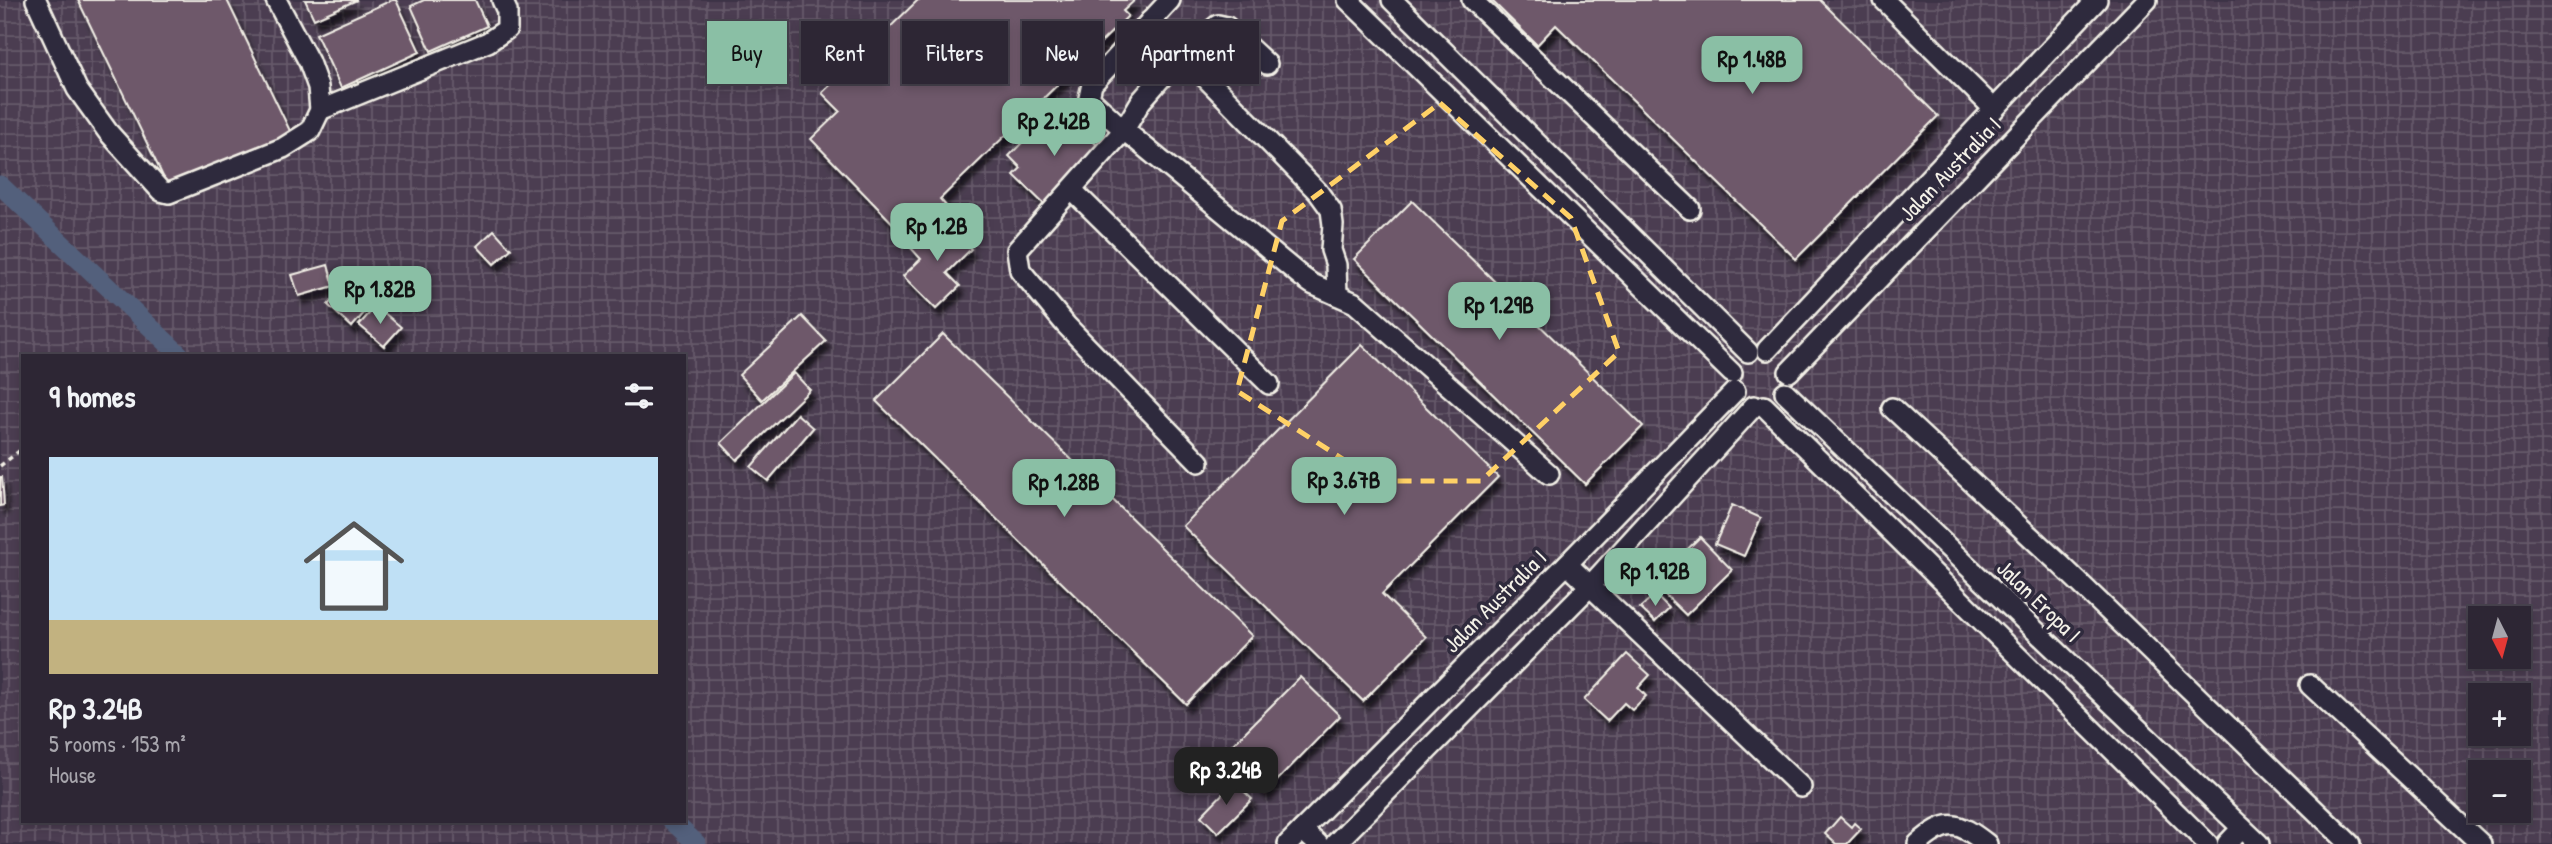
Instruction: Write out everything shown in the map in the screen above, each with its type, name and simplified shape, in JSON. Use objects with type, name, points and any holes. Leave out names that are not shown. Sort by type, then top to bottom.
[{"type":"lane","points":[[36,0],[78,89],[108,132],[161,191],[175,192],[284,148],[310,131],[320,110],[318,87],[309,62],[276,0]]},
{"type":"lane","points":[[320,110],[488,41],[508,29],[508,11],[502,0]]},
{"type":"lane","points":[[1150,21],[1170,0]]},
{"type":"lane","points":[[1348,0],[1733,382],[1743,400],[1759,406],[2208,844]]},
{"type":"lane","points":[[1335,844],[1589,587],[1759,406],[1776,402],[1785,393],[1789,382],[1789,372],[1781,358],[1758,351],[1392,0]]},
{"type":"lane","points":[[1472,0],[1690,209]]},
{"type":"lane","points":[[1884,0],[1993,108]]},
{"type":"lane","name":"Jalan Australia I","points":[[1295,837],[1567,564],[1733,382],[1737,360],[1758,351],[2097,0]]},
{"type":"lane","name":"Jalan Australia I","points":[[1789,372],[2147,0]]},
{"type":"lane","points":[[1117,57],[1092,84],[1090,98],[1124,130],[1302,277],[1355,303],[1549,474]]},
{"type":"lane","points":[[1259,57],[1267,64]]},
{"type":"lane","points":[[1156,84],[1141,101],[1124,130],[1017,250],[1020,271],[1066,325],[1199,462]]},
{"type":"lane","points":[[1212,84],[1318,192],[1331,210],[1331,250],[1336,265],[1337,295]]},
{"type":"lane","points":[[1072,190],[1269,384]]},
{"type":"lane","name":"Jalan Eropa I","points":[[1785,393],[2259,844]]},
{"type":"lane","points":[[1892,408],[2062,565],[2350,844]]},
{"type":"lane","points":[[1567,564],[1801,787]]},
{"type":"lane","points":[[2310,685],[2481,844]]},
{"type":"lane","points":[[1918,844],[1936,829],[1951,825],[1967,828],[1987,844]]},
{"type":"lane","points":[[2227,844],[2242,828]]},
{"type":"lane","points":[[1295,837],[1318,844]]},
{"type":"path","points":[[0,466],[21,450]]},
{"type":"highlighted area","points":[[1440,103],[1571,218],[1619,352],[1481,481],[1377,481],[1237,391],[1282,221]]},
{"type":"shaded area","points":[[0,0],[2552,0],[2552,844],[0,844]]},
{"type":"building","points":[[78,0],[227,0],[291,133],[170,191]]},
{"type":"building","points":[[305,0],[357,0],[314,19]]},
{"type":"building","points":[[396,0],[420,52],[341,88],[316,34]]},
{"type":"building","points":[[424,0],[475,0],[487,26],[431,51],[411,6]]},
{"type":"building","points":[[918,0],[1135,0],[1123,11],[1128,16],[1123,21],[1117,21],[1117,27],[1103,40],[1103,21],[1022,21],[1022,84],[1058,84],[940,199],[946,206],[910,241],[811,139],[840,111],[822,93],[831,84],[888,84],[888,29]]},
{"type":"building","points":[[1491,0],[1820,0],[1938,116],[1796,259],[1556,25],[1537,45]]},
{"type":"building","points":[[1051,113],[1062,125],[1069,118],[1103,151],[1047,207],[1014,175],[1021,168],[1009,156]]},
{"type":"building","points":[[1412,201],[1643,426],[1585,484],[1354,259]]},
{"type":"building","points":[[941,218],[971,249],[947,273],[960,286],[936,309],[903,276],[921,259],[911,248]]},
{"type":"building","points":[[494,230],[511,249],[494,264],[477,246]]},
{"type":"building","points":[[328,265],[334,286],[299,296],[292,275]]},
{"type":"building","points":[[346,285],[370,306],[352,327],[328,305]]},
{"type":"building","points":[[376,306],[401,327],[384,346],[359,325]]},
{"type":"building","points":[[802,316],[826,341],[762,400],[739,375]]},
{"type":"building","points":[[943,334],[1252,636],[1186,704],[876,401]]},
{"type":"building","points":[[1362,345],[1498,477],[1382,594],[1426,637],[1363,701],[1183,526]]},
{"type":"building","points":[[794,373],[810,390],[737,460],[721,443]]},
{"type":"building","points":[[797,414],[813,428],[768,481],[751,467]]},
{"type":"building","points":[[0,477],[4,505],[0,506]]},
{"type":"building","points":[[1732,505],[1761,518],[1744,556],[1715,544]]},
{"type":"building","points":[[1700,537],[1732,570],[1686,615],[1653,583]]},
{"type":"building","points":[[1655,594],[1669,608],[1655,622],[1640,608]]},
{"type":"building","points":[[1627,654],[1650,675],[1638,688],[1646,696],[1632,710],[1624,703],[1607,721],[1584,700]]},
{"type":"building","points":[[1300,677],[1340,716],[1265,793],[1224,753]]},
{"type":"building","points":[[1234,782],[1252,799],[1218,833],[1201,816]]},
{"type":"building","points":[[1840,817],[1851,827],[1854,823],[1861,829],[1847,844],[1836,844],[1825,834]]},
{"type":"waterway","points":[[0,185],[179,354]]},
{"type":"waterway","points":[[674,823],[697,844]]}]
